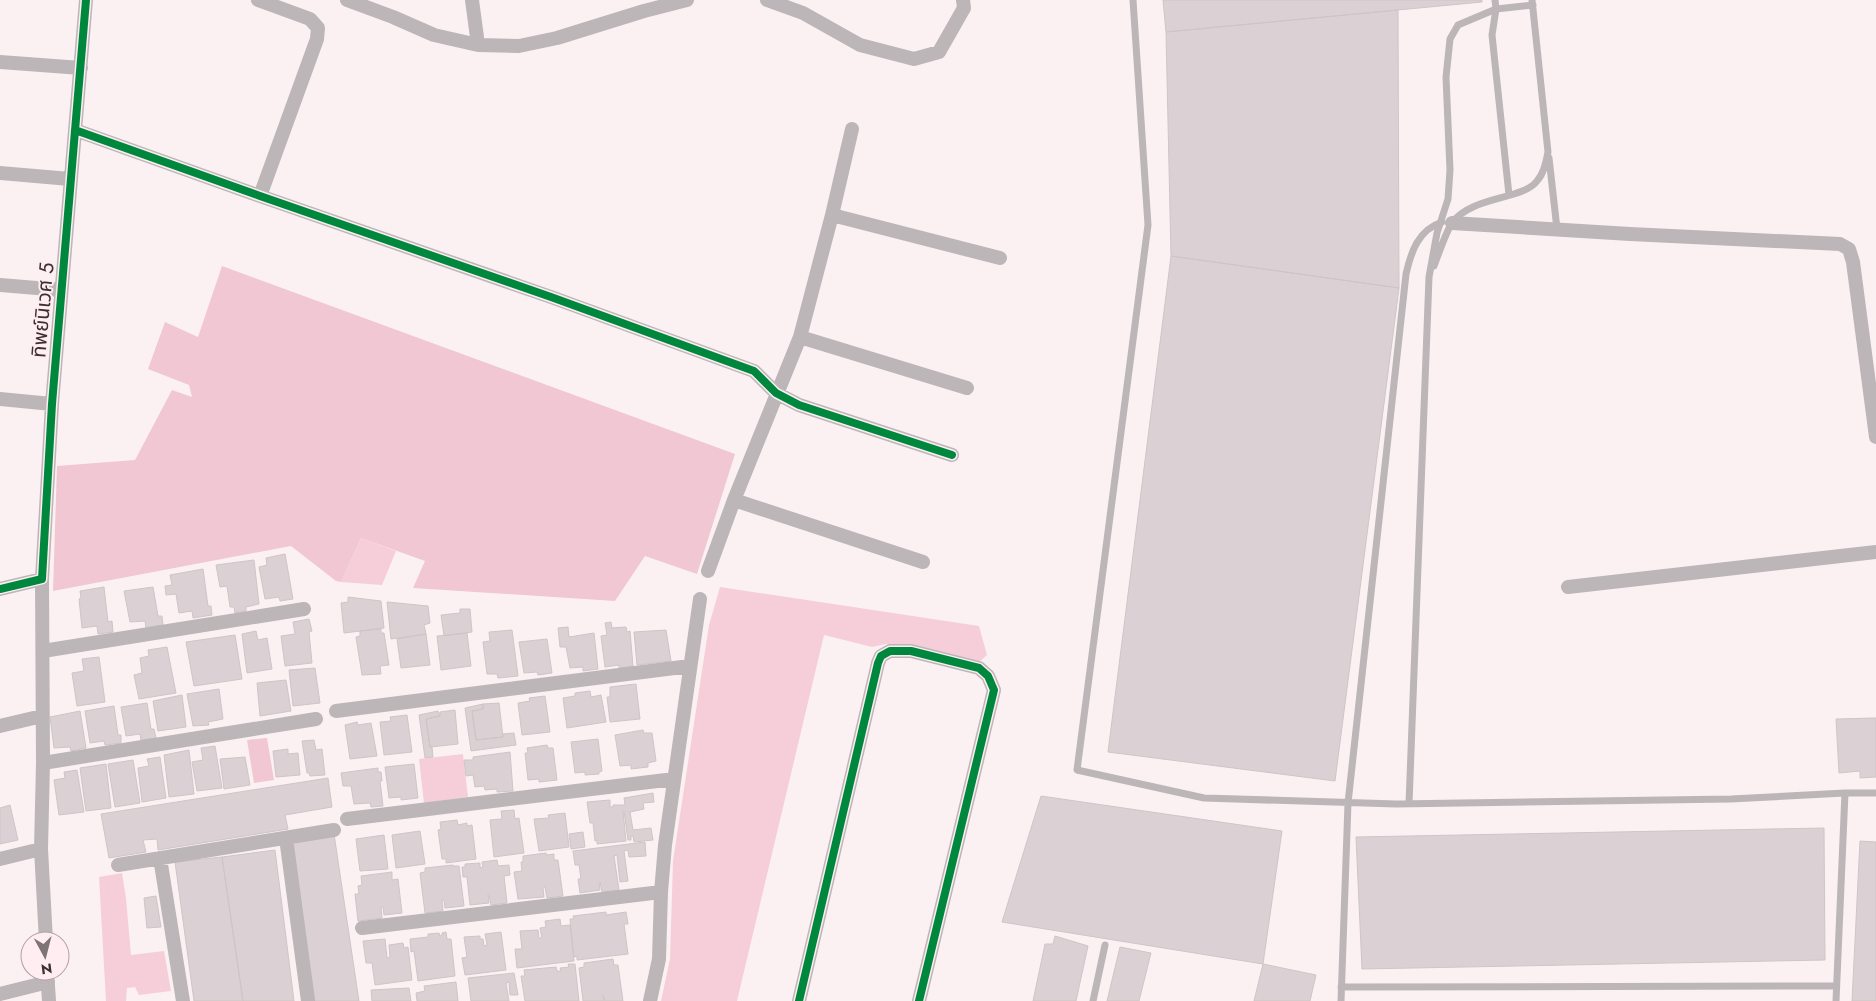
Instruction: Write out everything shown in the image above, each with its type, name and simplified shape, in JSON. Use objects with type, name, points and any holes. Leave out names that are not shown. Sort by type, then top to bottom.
[{"type":"street","name":"ทิพย์นิเวศ 5","points":[[45,931],[41,849],[43,763],[42,579],[52,404],[86,0]]},
{"type":"street","points":[[258,0],[310,19],[318,28],[317,39],[260,196]]},
{"type":"street","points":[[347,0],[363,3],[434,34],[478,45],[519,46],[566,35],[643,5],[687,0]]},
{"type":"street","points":[[472,0],[478,45]]},
{"type":"street","points":[[768,0],[782,3],[803,13],[860,45],[914,59],[939,52],[964,8],[962,0]]},
{"type":"street","points":[[0,62],[80,68]]},
{"type":"street","points":[[708,571],[776,393],[800,337],[852,129]]},
{"type":"street","points":[[75,130],[551,296],[754,371],[776,393],[799,405],[952,455]]},
{"type":"street","points":[[0,173],[70,179]]},
{"type":"street","points":[[832,215],[1000,258]]},
{"type":"street","points":[[1446,223],[1840,244],[1848,249],[1853,262],[1876,437]]},
{"type":"street","points":[[0,285],[61,290]]},
{"type":"street","points":[[800,337],[967,388]]},
{"type":"street","points":[[0,399],[52,404]]},
{"type":"street","points":[[734,500],[923,562]]},
{"type":"street","points":[[1568,587],[1876,552]]},
{"type":"street","points":[[0,589],[42,579]]},
{"type":"street","points":[[650,1001],[658,959],[660,892],[674,779],[700,599]]},
{"type":"street","points":[[43,651],[304,609]]},
{"type":"street","points":[[799,1001],[878,663],[881,656],[890,651],[911,651],[979,668],[988,676],[994,690],[919,1001]]},
{"type":"street","points":[[336,711],[690,666]]},
{"type":"street","points":[[0,726],[42,716]]},
{"type":"street","points":[[43,763],[316,719]]},
{"type":"street","points":[[347,819],[674,779]]},
{"type":"street","points":[[118,865],[334,830]]},
{"type":"street","points":[[286,838],[308,1001]]},
{"type":"street","points":[[0,859],[41,849]]},
{"type":"street","points":[[160,858],[183,1001]]},
{"type":"street","points":[[362,928],[660,892]]},
{"type":"street","points":[[0,994],[34,981]]},
{"type":"street","points":[[47,981],[48,1001]]},
{"type":"lane","points":[[1133,0],[1148,225],[1077,770],[1204,798],[1348,803],[1409,804],[1731,799],[1876,793]]},
{"type":"lane","points":[[1495,0],[1496,9],[1492,35],[1508,195]]},
{"type":"lane","points":[[1429,277],[1446,223],[1450,170],[1446,77],[1450,39],[1458,25],[1496,9],[1533,3],[1557,229]]},
{"type":"lane","points":[[1409,804],[1429,277],[1437,232],[1446,223],[1467,210],[1486,201],[1523,190],[1537,183],[1544,170],[1548,152]]},
{"type":"lane","points":[[1341,1001],[1348,803],[1406,274],[1411,253],[1426,229],[1446,223]]},
{"type":"lane","points":[[1836,1001],[1845,793]]},
{"type":"lane","points":[[1093,1001],[1105,945]]},
{"type":"lane","points":[[1341,987],[1836,986]]},
{"type":"shaded area","points":[[222,266],[735,454],[697,574],[645,556],[615,601],[413,588],[425,561],[361,538],[341,582],[336,581],[291,546],[53,591],[57,466],[135,460],[172,390],[192,397],[189,385],[148,369],[165,322],[198,337]]},
{"type":"shaded area","points":[[361,538],[396,551],[382,585],[341,582]]},
{"type":"shaded area","points":[[720,587],[979,626],[987,655],[979,662],[886,644],[872,647],[824,635],[737,1001],[661,1001],[670,959],[673,861],[709,625]]},
{"type":"shaded area","points":[[267,738],[274,780],[254,783],[247,740]]},
{"type":"shaded area","points":[[463,754],[468,797],[424,803],[419,759]]},
{"type":"shaded area","points":[[122,873],[131,955],[164,951],[171,991],[139,995],[135,987],[127,988],[126,1001],[106,1001],[99,877]]},
{"type":"building","points":[[1163,0],[1482,0],[1482,2],[1166,32]]},
{"type":"building","points":[[1398,10],[1399,288],[1171,256],[1166,32]]},
{"type":"building","points":[[1171,256],[1399,288],[1335,781],[1108,752]]},
{"type":"building","points":[[285,554],[293,599],[280,601],[279,597],[265,599],[259,567],[267,565],[266,558]]},
{"type":"building","points":[[254,560],[259,604],[246,607],[246,611],[235,613],[234,607],[230,607],[227,586],[220,587],[216,565]]},
{"type":"building","points":[[203,569],[208,606],[211,606],[212,615],[193,618],[192,611],[179,613],[176,594],[166,595],[165,586],[172,585],[170,575]]},
{"type":"building","points":[[104,587],[108,622],[112,621],[113,632],[98,634],[97,626],[82,628],[80,591]]},
{"type":"building","points":[[153,587],[158,616],[162,616],[163,625],[146,628],[145,621],[130,622],[124,591]]},
{"type":"building","points":[[348,597],[381,601],[384,628],[344,633],[341,603],[348,602]]},
{"type":"building","points":[[387,602],[428,606],[430,623],[424,625],[426,634],[391,639]]},
{"type":"building","points":[[460,609],[470,609],[472,632],[444,636],[441,615],[460,613]]},
{"type":"building","points":[[309,619],[312,631],[309,632],[312,663],[285,666],[281,636],[295,634],[293,622]]},
{"type":"building","points":[[611,622],[612,628],[626,627],[627,632],[630,631],[633,666],[605,667],[601,636],[607,635],[605,623]]},
{"type":"building","points":[[568,627],[569,637],[594,633],[598,669],[583,671],[583,667],[570,668],[566,647],[560,647],[558,628]]},
{"type":"building","points":[[381,629],[381,633],[384,633],[389,665],[380,666],[381,674],[362,675],[356,637],[360,636],[360,631]]},
{"type":"building","points":[[512,630],[518,676],[498,678],[497,674],[487,674],[483,642],[490,641],[489,632]]},
{"type":"building","points":[[666,630],[671,661],[637,665],[634,632]]},
{"type":"building","points":[[256,631],[258,640],[267,638],[272,669],[247,673],[242,634]]},
{"type":"building","points":[[467,633],[471,666],[441,670],[437,636]]},
{"type":"building","points":[[426,634],[430,665],[401,668],[397,639]]},
{"type":"building","points":[[235,635],[242,679],[194,686],[186,642]]},
{"type":"building","points":[[547,639],[552,673],[538,675],[537,672],[524,673],[519,642]]},
{"type":"building","points":[[167,647],[176,693],[139,699],[134,675],[142,673],[140,658],[149,656],[148,650]]},
{"type":"building","points":[[99,657],[105,702],[77,706],[72,673],[84,671],[82,659]]},
{"type":"building","points":[[315,668],[320,703],[293,706],[289,670]]},
{"type":"building","points":[[286,680],[291,711],[260,716],[257,683]]},
{"type":"building","points":[[636,684],[640,719],[610,722],[607,697],[610,697],[610,687]]},
{"type":"building","points":[[219,689],[223,719],[208,722],[209,725],[193,726],[187,694]]},
{"type":"building","points":[[590,691],[591,697],[601,695],[606,722],[567,728],[563,698],[575,696],[575,693]]},
{"type":"building","points":[[182,695],[186,727],[158,731],[153,701]]},
{"type":"building","points":[[545,696],[550,732],[522,735],[518,703],[530,701],[529,698]]},
{"type":"building","points":[[147,703],[151,729],[154,729],[156,738],[141,740],[140,734],[126,736],[121,707]]},
{"type":"building","points":[[499,703],[503,737],[476,740],[472,711],[483,709],[483,704]]},
{"type":"building","points":[[483,704],[483,709],[472,711],[476,740],[503,737],[503,734],[514,733],[516,745],[471,751],[465,708]]},
{"type":"building","points":[[114,706],[121,743],[105,745],[104,741],[90,743],[85,711]]},
{"type":"building","points":[[455,710],[458,744],[430,747],[426,719],[440,716],[440,712]]},
{"type":"building","points":[[80,711],[86,748],[71,751],[70,747],[54,748],[50,717]]},
{"type":"building","points":[[438,711],[440,716],[426,719],[433,757],[425,758],[419,715]]},
{"type":"building","points":[[407,715],[412,752],[384,755],[380,722],[391,721],[390,717]]},
{"type":"building","points":[[1876,718],[1876,777],[1860,778],[1860,771],[1839,773],[1836,719]]},
{"type":"building","points":[[357,722],[358,725],[371,723],[377,756],[350,759],[345,725]]},
{"type":"building","points":[[643,730],[644,733],[652,733],[656,761],[648,763],[648,767],[631,769],[631,765],[620,766],[615,735]]},
{"type":"building","points":[[598,739],[602,771],[599,774],[585,775],[585,772],[575,773],[571,742]]},
{"type":"building","points":[[314,740],[316,750],[322,749],[325,775],[310,776],[307,773],[302,741]]},
{"type":"building","points":[[547,745],[548,748],[553,748],[557,780],[539,782],[539,779],[528,780],[525,753],[528,753],[527,748]]},
{"type":"building","points":[[215,746],[222,788],[197,791],[192,762],[203,760],[201,748]]},
{"type":"building","points":[[288,749],[288,754],[298,753],[300,775],[276,777],[273,751]]},
{"type":"building","points":[[189,750],[194,794],[169,797],[164,755]]},
{"type":"building","points":[[510,752],[513,791],[497,792],[497,789],[485,790],[484,786],[475,787],[473,775],[466,776],[464,760],[473,760],[473,757]]},
{"type":"building","points":[[160,757],[166,798],[142,802],[138,768],[149,766],[147,759]]},
{"type":"building","points":[[245,757],[250,785],[224,789],[220,759]]},
{"type":"building","points":[[133,760],[140,803],[115,807],[108,764]]},
{"type":"building","points":[[106,764],[111,808],[86,811],[80,768]]},
{"type":"building","points":[[414,764],[418,798],[401,800],[401,797],[389,798],[385,767]]},
{"type":"building","points":[[378,768],[378,772],[381,772],[382,781],[380,781],[383,806],[371,807],[370,803],[354,804],[351,786],[343,786],[341,773]]},
{"type":"building","points":[[77,770],[84,812],[59,815],[54,780],[65,778],[64,772]]},
{"type":"building","points":[[328,778],[332,807],[285,815],[288,829],[158,850],[157,839],[143,840],[146,852],[109,858],[101,814]]},
{"type":"building","points":[[653,793],[654,802],[643,803],[644,809],[630,812],[633,830],[651,828],[653,840],[634,842],[633,836],[631,836],[631,840],[628,840],[623,811],[626,841],[597,844],[593,823],[590,823],[587,802],[610,800],[610,807],[613,807],[613,805],[625,805],[624,798]]},
{"type":"building","points":[[1041,796],[1282,831],[1263,964],[1002,922]]},
{"type":"building","points":[[10,805],[18,840],[0,844],[0,808]]},
{"type":"building","points":[[514,810],[515,819],[519,818],[524,853],[494,857],[490,820],[502,819],[501,811]]},
{"type":"building","points":[[565,813],[569,847],[539,851],[534,819],[549,818],[548,815]]},
{"type":"building","points":[[457,820],[458,825],[467,823],[467,826],[472,825],[476,859],[446,863],[446,859],[442,859],[438,830],[441,829],[440,822]]},
{"type":"building","points":[[1824,828],[1825,960],[1362,969],[1356,837]]},
{"type":"building","points":[[420,831],[425,864],[396,868],[392,835]]},
{"type":"building","points":[[583,832],[585,847],[571,849],[569,834]]},
{"type":"building","points":[[334,834],[359,1001],[315,1001],[292,841]]},
{"type":"building","points":[[384,835],[388,869],[360,871],[356,839]]},
{"type":"building","points":[[1860,841],[1876,842],[1876,1001],[1852,1001]]},
{"type":"building","points":[[645,842],[646,856],[629,857],[628,850],[624,851],[628,881],[620,882],[617,855],[614,856],[619,890],[602,892],[599,882],[600,890],[580,893],[579,865],[575,865],[573,851]]},
{"type":"building","points":[[275,850],[294,1001],[243,1001],[222,857]]},
{"type":"building","points":[[546,853],[547,855],[554,854],[554,860],[558,860],[563,896],[547,898],[545,887],[543,888],[544,897],[518,899],[514,872],[522,871],[521,862],[523,862],[523,856]]},
{"type":"building","points":[[222,857],[243,1001],[194,1001],[175,862]]},
{"type":"building","points":[[497,860],[498,866],[509,865],[510,875],[504,876],[507,903],[491,905],[488,894],[489,903],[470,905],[467,877],[463,877],[462,867],[465,867],[465,864],[480,863],[480,868],[483,867],[482,862]]},
{"type":"building","points":[[459,866],[464,906],[445,908],[444,900],[442,900],[443,911],[425,913],[420,873],[425,872],[425,868]]},
{"type":"building","points":[[392,872],[392,880],[398,879],[402,913],[384,915],[383,907],[381,907],[382,918],[358,921],[355,894],[359,894],[358,886],[362,885],[361,876]]},
{"type":"building","points":[[156,896],[161,927],[147,928],[144,898]]},
{"type":"building","points":[[606,912],[606,915],[626,912],[628,924],[624,924],[628,954],[577,960],[577,956],[574,957],[570,919],[574,919],[573,916]]},
{"type":"building","points":[[560,919],[561,926],[570,925],[574,961],[517,968],[515,949],[522,949],[520,931],[538,930],[539,938],[542,938],[540,928],[546,927],[545,921]]},
{"type":"building","points":[[446,932],[447,939],[451,939],[455,976],[418,981],[414,951],[411,952],[410,939],[428,937],[428,934],[439,933],[440,936]]},
{"type":"building","points":[[501,932],[506,970],[465,975],[462,958],[467,957],[464,937],[480,936],[480,939],[483,939],[484,946],[487,945],[485,934]]},
{"type":"building","points":[[1055,936],[1088,946],[1076,1001],[1033,1001],[1045,944],[1053,944]]},
{"type":"building","points":[[385,939],[387,958],[390,957],[389,945],[403,943],[404,948],[408,947],[412,980],[375,985],[372,963],[366,963],[363,941]]},
{"type":"building","points":[[1120,947],[1151,953],[1139,1001],[1107,1001]]},
{"type":"building","points":[[613,959],[614,965],[618,965],[623,1001],[605,1001],[603,995],[604,1001],[583,1001],[579,968],[584,967],[584,963]]},
{"type":"building","points":[[568,964],[575,964],[579,1001],[525,1001],[521,976],[525,976],[524,970],[556,967],[557,971],[561,971],[560,968],[569,967]]},
{"type":"building","points":[[1263,964],[1316,975],[1310,1001],[1254,1001]]},
{"type":"building","points":[[514,973],[518,995],[510,995],[509,982],[506,983],[509,1001],[471,1001],[468,978]]},
{"type":"building","points":[[456,982],[458,1001],[417,1001],[416,993],[425,991],[424,986]]},
{"type":"building","points":[[409,988],[411,1001],[372,1001],[371,990]]},
{"type":"cycle path","points":[[0,589],[42,579],[52,404],[86,0]]},
{"type":"cycle path","points":[[75,130],[551,297],[754,371],[776,393],[799,405],[952,455]]},
{"type":"cycle path","points":[[799,1001],[878,663],[881,656],[890,651],[911,651],[979,668],[988,676],[994,690],[919,1001]]}]
